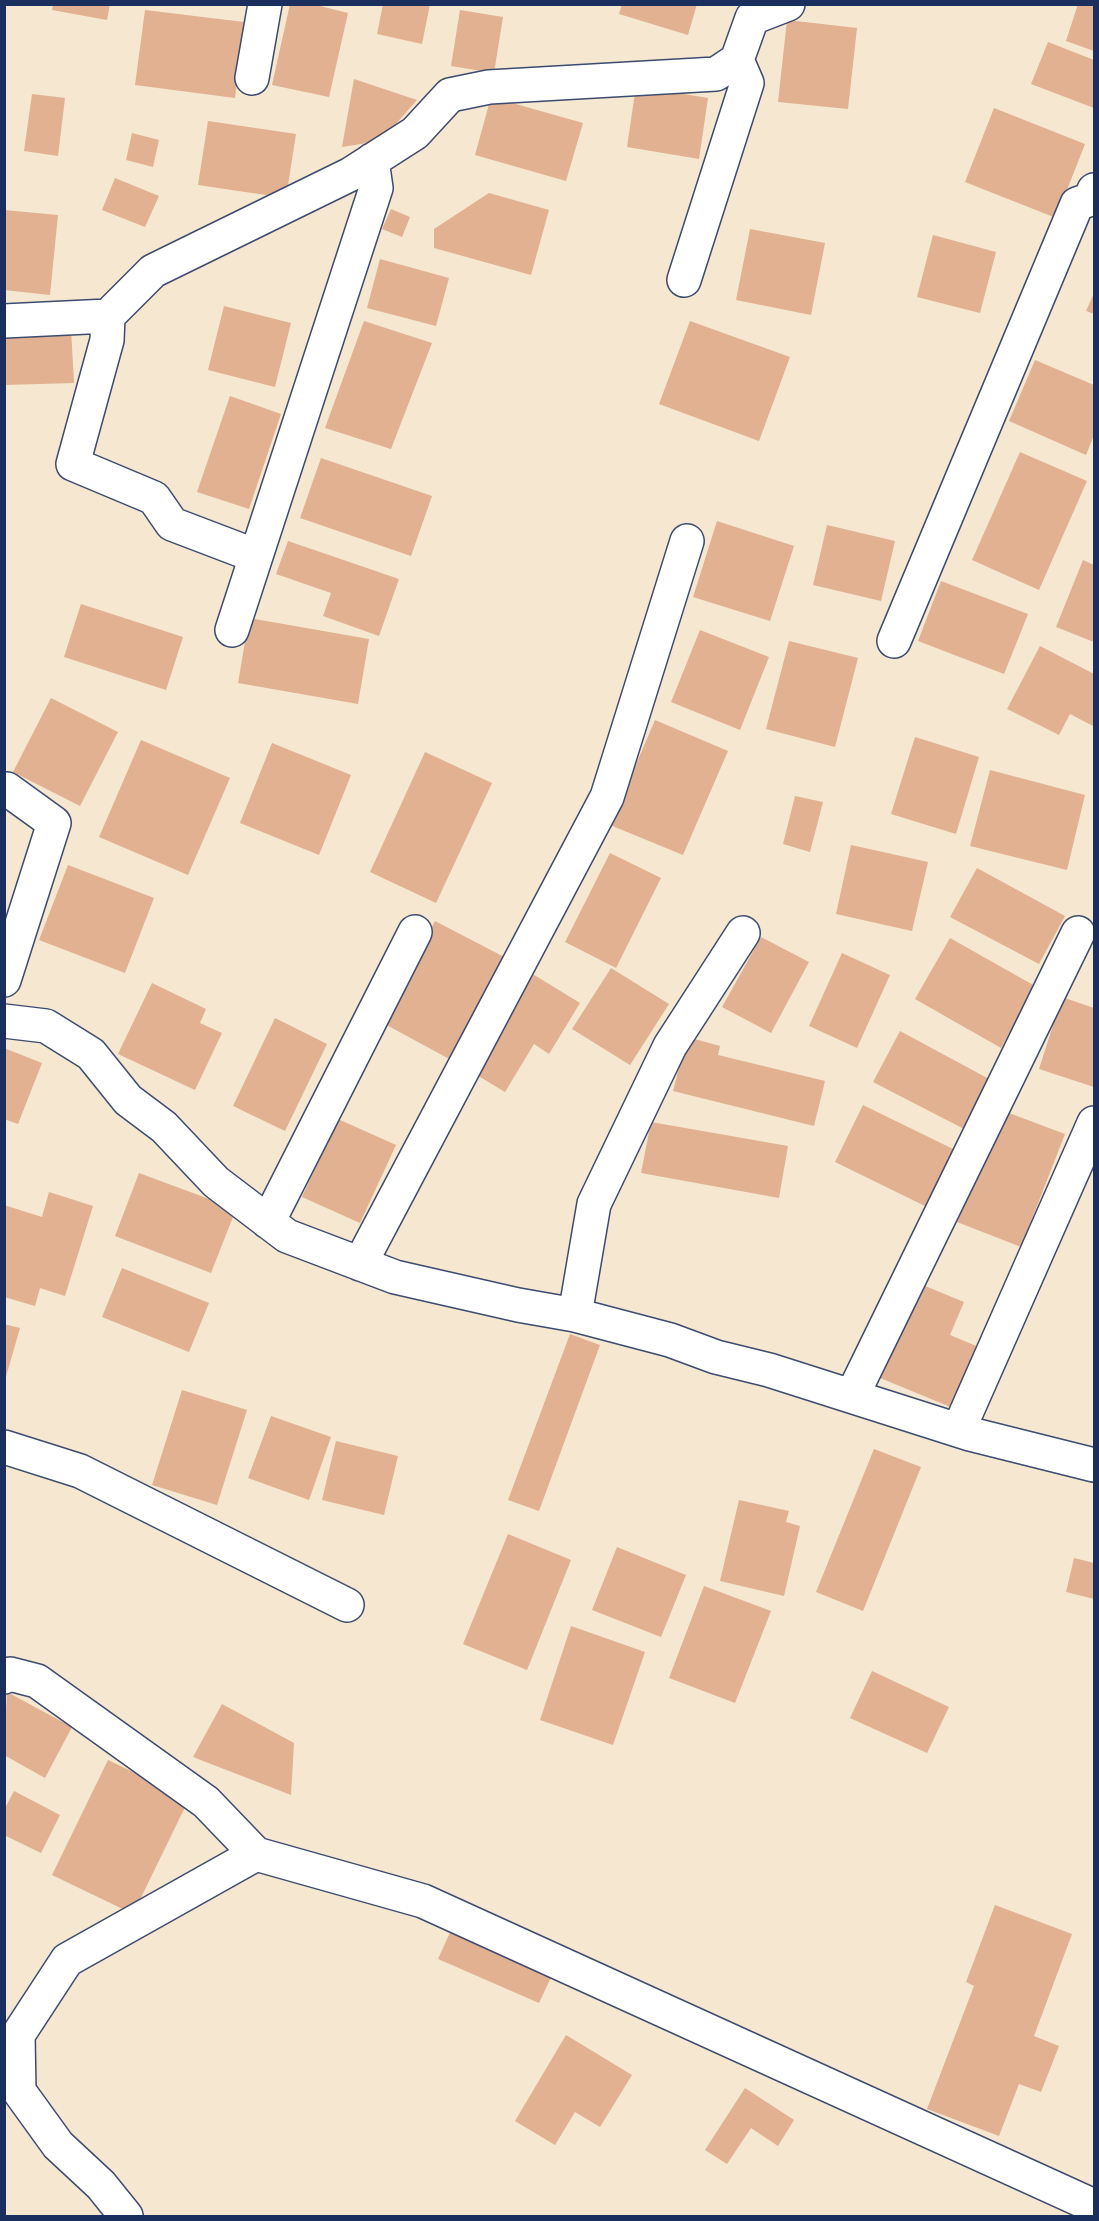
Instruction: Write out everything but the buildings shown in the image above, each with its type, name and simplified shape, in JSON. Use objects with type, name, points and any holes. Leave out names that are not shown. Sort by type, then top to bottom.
[{"type":"street","points":[[252,78],[265,4]]},
{"type":"street","points":[[256,556],[172,524],[154,498],[73,464],[107,340],[108,316],[153,270],[351,174],[415,133],[450,95],[489,87],[716,74],[737,60],[752,18],[788,4]]},
{"type":"street","points":[[684,280],[747,83],[737,60]]},
{"type":"street","points":[[232,630],[376,188],[372,160]]},
{"type":"street","points":[[894,641],[1077,204],[1090,199],[1095,190]]},
{"type":"street","points":[[4,321],[108,316]]},
{"type":"street","points":[[360,1264],[607,797],[687,541]]},
{"type":"street","points":[[4,980],[54,823],[7,789]]},
{"type":"street","points":[[268,1222],[415,932]]},
{"type":"street","points":[[575,1314],[594,1204],[670,1046],[743,933]]},
{"type":"street","points":[[852,1396],[1078,933]]},
{"type":"street","points":[[4,1020],[46,1026],[91,1054],[128,1100],[164,1127],[216,1182],[287,1236],[395,1276],[518,1305],[575,1314],[670,1340],[716,1357],[769,1370],[959,1429],[1095,1466]]},
{"type":"street","points":[[959,1429],[1095,1123]]},
{"type":"street","points":[[4,1447],[80,1471],[347,1605]]},
{"type":"street","points":[[4,1677],[10,1674],[37,1681],[206,1802],[256,1854],[423,1902],[1095,2206]]},
{"type":"street","points":[[126,2217],[101,2185],[58,2145],[19,2091],[18,2035],[67,1960],[256,1854]]}]
